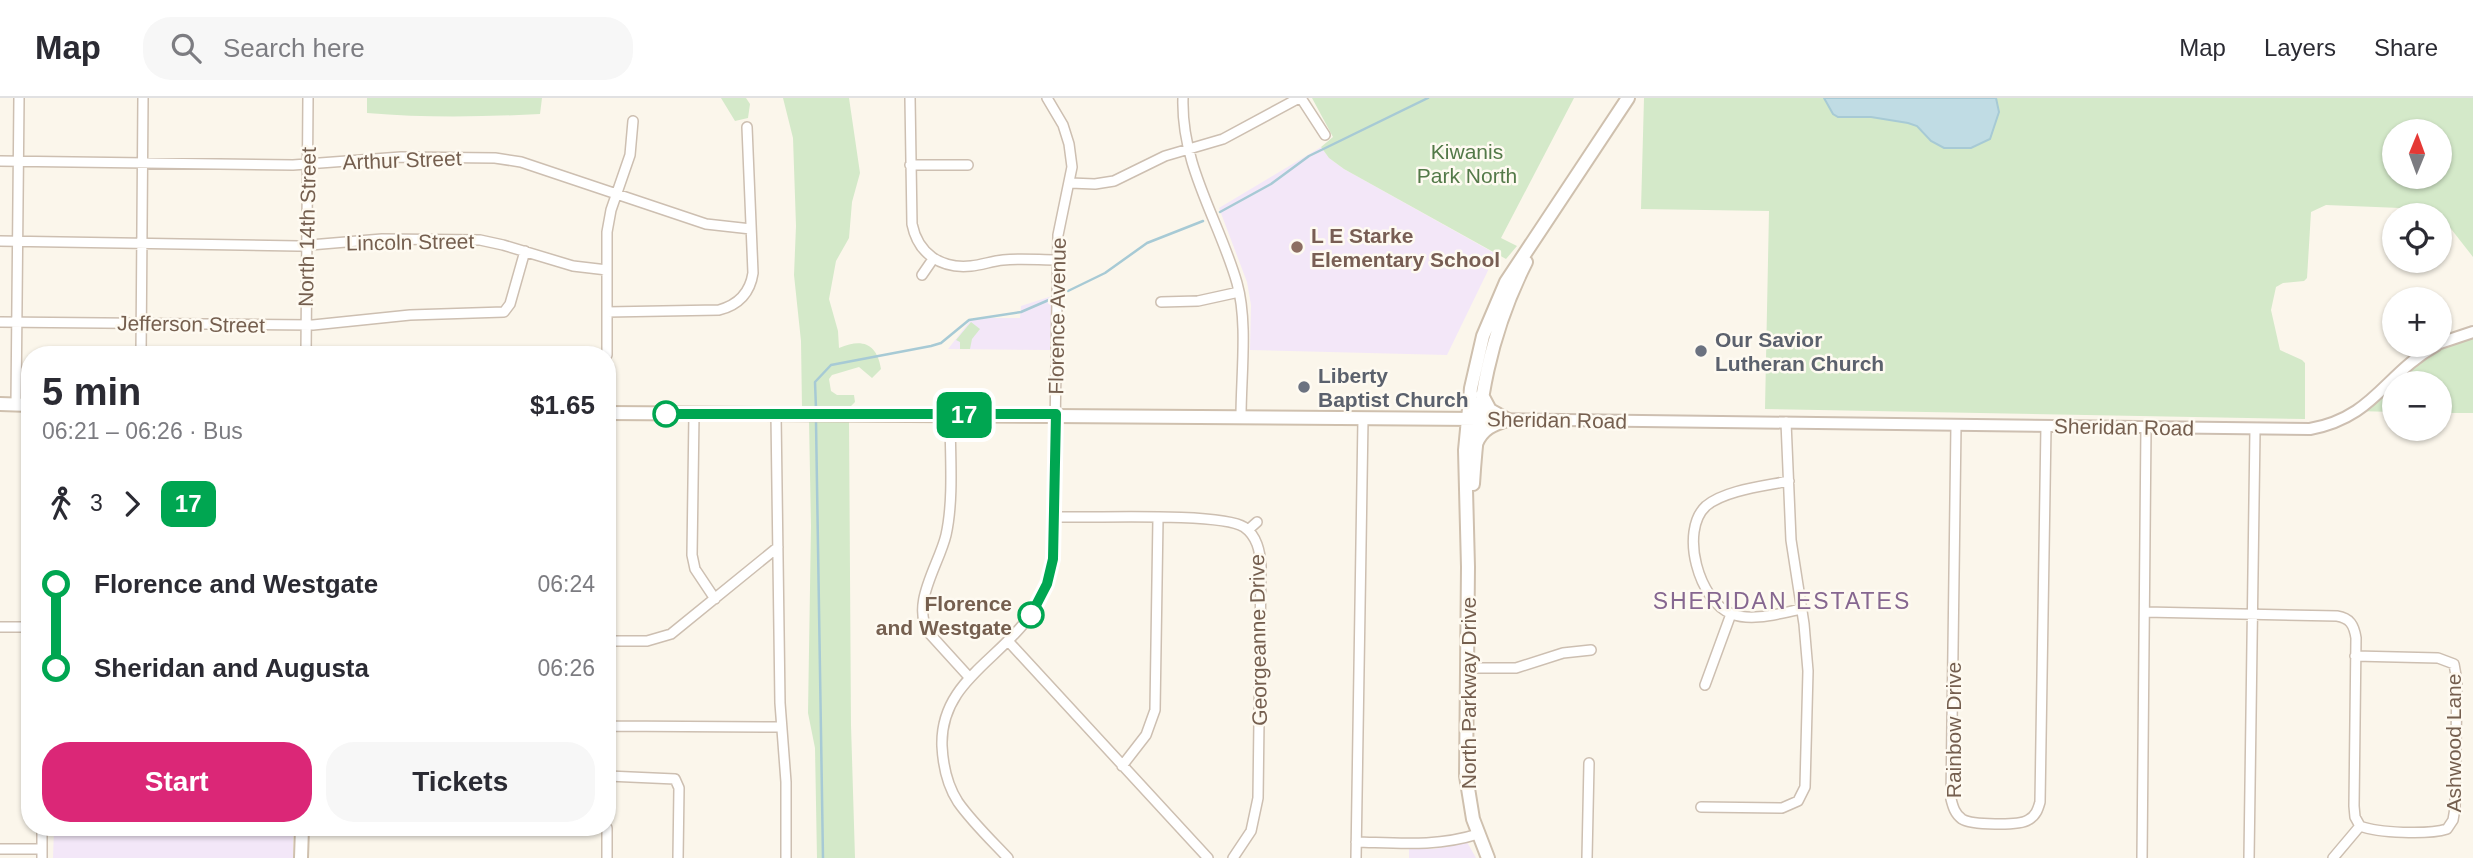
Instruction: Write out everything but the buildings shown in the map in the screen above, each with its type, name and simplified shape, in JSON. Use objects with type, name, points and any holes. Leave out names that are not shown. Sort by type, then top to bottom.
[{"type":"main road","name":"North Parkway Drive","points":[[1488,858],[1469,806],[1466,776],[1471,444],[1476,391],[1518,277],[1553,212],[1628,98]]},
{"type":"main road","points":[[1476,391],[1490,410],[1508,420],[1489,427],[1471,444],[1438,419],[1459,407],[1476,391]]},
{"type":"main road","points":[[0,404],[21,405]]},
{"type":"main road","name":"Sheridan Road","points":[[616,413],[1056,414],[1472,419]]},
{"type":"main road","points":[[301,858],[302,836]]},
{"type":"street","points":[[19,98],[17,323],[21,378]]},
{"type":"street","points":[[141,346],[144,98]]},
{"type":"street","name":"North 14th Street","points":[[306,346],[308,98]]},
{"type":"street","points":[[909,98],[913,231],[918,244],[933,259],[960,267],[1001,260],[1057,260]]},
{"type":"street","name":"Florence Avenue","points":[[1008,858],[957,800],[943,764],[942,738],[944,723],[954,696],[969,677],[1008,641],[1031,615],[1047,584],[1053,559],[1057,260],[1059,222],[1072,167],[1063,125],[1047,98]]},
{"type":"street","points":[[1183,98],[1188,149],[1198,184],[1230,262],[1239,292],[1242,320],[1241,417]]},
{"type":"street","points":[[1070,183],[1095,184],[1114,181],[1165,156],[1223,139],[1300,98],[1325,135]]},
{"type":"street","points":[[607,346],[608,222],[630,155],[633,121]]},
{"type":"street","points":[[607,312],[712,310],[731,306],[745,294],[751,282],[747,127]]},
{"type":"street","name":"Arthur Street","points":[[0,161],[308,164],[378,157],[501,158],[521,162],[706,224],[751,229]]},
{"type":"street","points":[[910,165],[968,165]]},
{"type":"street","name":"Lincoln Street","points":[[0,242],[307,246],[382,239],[480,240],[573,266],[607,270]]},
{"type":"street","name":"Jefferson Street","points":[[0,322],[306,326],[410,315],[501,312],[507,310],[525,251]]},
{"type":"street","points":[[922,275],[933,259]]},
{"type":"street","points":[[1161,302],[1198,301],[1239,292]]},
{"type":"street","name":"Sheridan Road","points":[[2452,339],[2473,332]]},
{"type":"street","name":"Sheridan Road","points":[[1472,419],[2310,429],[2344,419],[2370,402],[2418,357]]},
{"type":"street","points":[[694,414],[692,555],[695,569],[715,599]]},
{"type":"street","points":[[776,415],[780,727],[786,782],[786,858]]},
{"type":"street","points":[[950,415],[947,526],[922,612],[924,625],[929,633],[969,677]]},
{"type":"street","points":[[1356,858],[1363,419]]},
{"type":"street","points":[[1701,807],[1782,807],[1794,804],[1803,793],[1806,780],[1808,680],[1791,540],[1786,422]]},
{"type":"street","name":"Rainbow Drive","points":[[1956,425],[1951,799],[1955,811],[1965,820],[2017,824],[2034,816],[2040,793],[2046,426]]},
{"type":"street","points":[[2142,858],[2146,428]]},
{"type":"street","points":[[2249,858],[2255,430]]},
{"type":"street","points":[[1789,481],[1721,497],[1704,508],[1697,520],[1693,539],[1703,583],[1712,600],[1731,614],[1757,617],[1801,609]]},
{"type":"street","name":"Georgeanne Drive","points":[[1055,517],[1225,520],[1242,525],[1248,530],[1259,549],[1258,798],[1251,831],[1233,858]]},
{"type":"street","points":[[1122,766],[1146,735],[1155,710],[1158,518]]},
{"type":"street","points":[[1248,530],[1256,522]]},
{"type":"street","points":[[616,640],[647,641],[666,637],[778,547]]},
{"type":"street","points":[[2145,612],[2337,616],[2351,621],[2355,633],[2356,656],[2354,806],[2355,817],[2360,826],[2333,858]]},
{"type":"street","points":[[1705,685],[1731,614]]},
{"type":"street","points":[[0,627],[21,627]]},
{"type":"street","points":[[1008,641],[1208,858]]},
{"type":"street","points":[[1468,668],[1516,668],[1563,653],[1591,650]]},
{"type":"street","name":"Ashwood Lane","points":[[2356,656],[2443,659],[2454,664],[2457,681],[2455,808],[2452,824],[2443,830],[2433,831],[2376,831],[2360,826]]},
{"type":"street","points":[[616,726],[780,727]]},
{"type":"street","points":[[1587,858],[1589,764]]},
{"type":"street","points":[[616,776],[675,779],[679,788],[678,858]]},
{"type":"street","points":[[1356,842],[1431,844],[1456,841],[1478,834]]},
{"type":"street","points":[[0,849],[42,854],[42,836]]},
{"type":"street","points":[[607,836],[607,858]]},
{"type":"shaded area","points":[[1321,147],[1329,158],[1344,169],[1496,254],[1447,355],[1250,350],[1251,305],[1247,282],[1219,208]]},
{"type":"shaded area","points":[[1052,296],[1051,350],[948,349],[970,321],[1020,318],[1021,306]]},
{"type":"shaded area","points":[[54,836],[293,836],[293,858],[53,858]]},
{"type":"shaded area","points":[[1467,842],[1476,858],[1409,858],[1409,849],[1434,849]]},
{"type":"green space","points":[[367,98],[542,98],[540,114],[410,116],[367,113]]},
{"type":"green space","points":[[721,98],[746,98],[750,104],[748,118],[735,121]]},
{"type":"green space","points":[[783,98],[849,98],[860,173],[852,202],[849,238],[836,261],[829,299],[838,331],[839,348],[855,343],[867,345],[876,353],[881,369],[872,378],[859,367],[832,375],[829,379],[831,391],[837,395],[854,395],[855,402],[849,408],[802,408],[801,341],[794,275],[796,226],[793,138]]},
{"type":"green space","name":"Kiwanis Park North","points":[[1312,98],[1574,98],[1501,238],[1517,246],[1506,259],[1344,169],[1329,158],[1321,147],[1333,137]]},
{"type":"green space","points":[[1644,98],[2473,98],[2473,257],[2452,230],[2452,203],[2382,203],[2382,207],[2326,205],[2311,212],[2307,278],[2276,287],[2271,310],[2280,350],[2305,363],[2305,419],[1765,409],[1769,211],[1641,209]]},
{"type":"green space","points":[[971,322],[980,329],[972,339],[970,349],[960,349],[960,342],[956,340]]},
{"type":"green space","points":[[2473,337],[2473,413],[2452,413],[2452,371],[2404,371],[2421,357],[2452,357],[2452,342]]},
{"type":"green space","points":[[2382,390],[2382,412],[2357,411]]},
{"type":"green space","points":[[809,421],[849,422],[851,725],[855,858],[817,858],[815,748],[808,713],[811,526]]},
{"type":"water","points":[[1824,98],[1996,98],[1999,112],[1990,139],[1971,148],[1944,148],[1931,141],[1917,126],[1908,123],[1871,117],[1838,117],[1833,114]]},
{"type":"waterway","points":[[1220,212],[1271,184],[1309,156],[1428,98]]},
{"type":"waterway","points":[[1068,291],[1105,273],[1147,243],[1203,221]]},
{"type":"waterway","points":[[816,409],[815,382],[831,365],[931,346],[941,343],[969,320],[1021,312],[1051,299]]},
{"type":"waterway","points":[[816,422],[823,858]]},
{"type":"bus line","name":"17","points":[[666,414],[1056,414],[1053,559],[1047,584],[1031,615]]},
{"type":"place","name":"L E Starke Elementary School","points":[[1297,247]]},
{"type":"place","name":"Our Savior Lutheran Church","points":[[1701,351]]},
{"type":"place","name":"Liberty Baptist Church","points":[[1304,387]]},
{"type":"place","name":"Florence and Westgate","points":[[1031,615]]},
{"type":"district","name":"SHERIDAN ESTATES","points":[[1782,601]]}]
